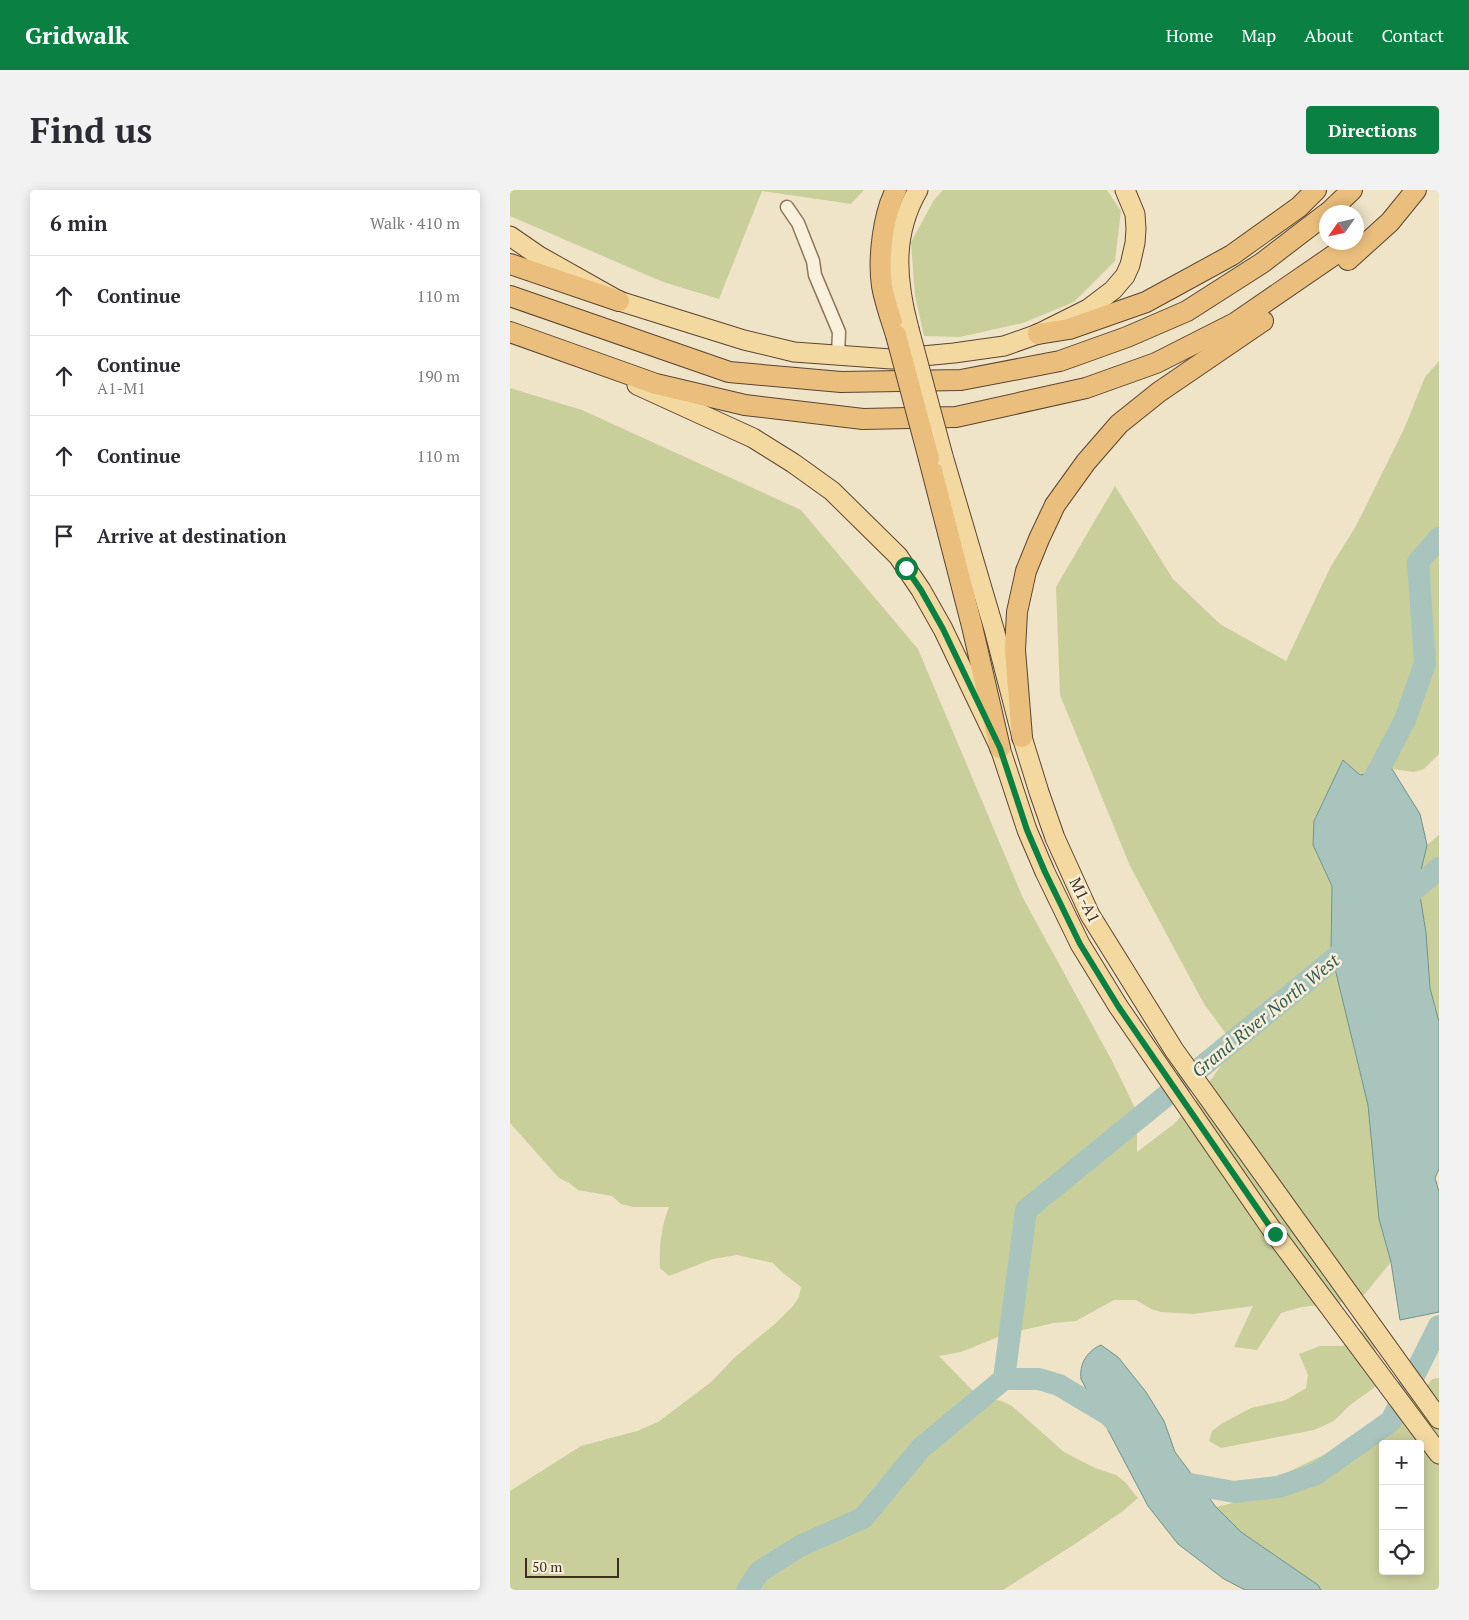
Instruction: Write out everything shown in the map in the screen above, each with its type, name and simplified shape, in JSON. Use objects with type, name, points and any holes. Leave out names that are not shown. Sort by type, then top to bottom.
[{"type":"highway","points":[[896,190],[891,198],[882,238],[882,284],[902,332],[936,457],[1000,748]]},
{"type":"highway","points":[[1038,334],[1070,329],[1146,302],[1232,255],[1299,207],[1316,190]]},
{"type":"highway","points":[[1336,205],[1352,190]]},
{"type":"highway","points":[[1364,231],[1404,190]]},
{"type":"highway","points":[[1022,737],[1015,650],[1018,612],[1026,571],[1056,505],[1086,462],[1118,424],[1152,398],[1338,269],[1390,222],[1416,190]]},
{"type":"highway","points":[[510,296],[729,372],[841,382],[961,380],[1060,362],[1127,337],[1187,311],[1262,263],[1319,220]]},
{"type":"highway","points":[[510,332],[656,384],[745,406],[863,419],[956,418],[1086,388],[1156,363],[1235,323],[1341,250]]},
{"type":"highway","points":[[510,264],[620,300]]},
{"type":"highway","points":[[580,358],[633,383]]},
{"type":"main road","points":[[902,332],[902,302],[898,253],[901,231],[906,215],[918,190]]},
{"type":"main road","points":[[510,236],[539,256],[620,300],[744,340],[794,352],[891,359],[1004,346],[1038,334],[1088,309],[1113,290],[1125,276],[1132,257],[1136,229],[1135,214],[1125,190]]},
{"type":"main road","points":[[510,340],[633,383],[753,438],[793,463],[832,491],[898,556],[921,590],[943,629],[1000,748],[1027,830],[1080,944],[1154,1060],[1275,1234],[1439,1454]]},
{"type":"main road","name":"M1-A1","points":[[936,457],[994,629],[1022,737],[1055,838],[1090,915],[1174,1050],[1439,1419]]},
{"type":"street","points":[[787,207],[798,223],[813,261],[814,275],[838,332],[838,355]]},
{"type":"green space","points":[[510,190],[864,190],[851,204],[762,191],[719,299],[663,282],[510,216]]},
{"type":"green space","points":[[943,190],[1107,190],[1121,211],[1115,261],[1074,302],[1023,323],[960,337],[924,336],[915,296],[911,242],[934,200]]},
{"type":"green space","points":[[1439,361],[1439,754],[1424,769],[1414,772],[1392,769],[1360,775],[1343,761],[1314,820],[1313,844],[1332,886],[1331,952],[1368,1105],[1379,1219],[1391,1262],[1365,1294],[1345,1302],[1302,1307],[1281,1313],[1257,1350],[1234,1347],[1253,1306],[1193,1314],[1161,1312],[1151,1309],[1136,1300],[1114,1300],[1076,1321],[1054,1323],[1023,1330],[1001,1336],[961,1352],[939,1356],[979,1397],[1002,1401],[1012,1406],[1064,1452],[1095,1468],[1116,1475],[1125,1482],[1138,1498],[1123,1511],[1078,1542],[1003,1590],[510,1590],[510,1491],[581,1446],[637,1431],[658,1422],[711,1382],[735,1357],[776,1323],[793,1306],[799,1297],[801,1287],[773,1263],[737,1255],[713,1259],[669,1276],[660,1268],[660,1245],[662,1230],[669,1207],[633,1207],[621,1204],[612,1196],[578,1190],[559,1178],[510,1123],[510,388],[582,410],[801,510],[918,649],[1023,898],[1111,1059],[1137,1112],[1137,1152],[1174,1124],[1197,1099],[1235,1046],[1204,1004],[1130,866],[1060,695],[1056,587],[1115,486],[1173,579],[1220,624],[1286,661],[1331,566],[1356,526],[1404,429],[1425,377]]},
{"type":"green space","points":[[1439,835],[1439,1022],[1430,988],[1426,933],[1418,883],[1427,845]]},
{"type":"green space","points":[[1359,1331],[1370,1333],[1380,1364],[1378,1385],[1350,1405],[1334,1421],[1314,1430],[1221,1448],[1209,1441],[1212,1431],[1221,1424],[1251,1408],[1286,1400],[1306,1388],[1308,1375],[1299,1354],[1320,1346],[1343,1346]]},
{"type":"green space","points":[[1439,1378],[1439,1590],[1321,1590],[1318,1585],[1241,1532],[1216,1507],[1245,1500],[1292,1470],[1336,1449],[1382,1435],[1407,1414],[1432,1379]]},
{"type":"water","points":[[1343,760],[1360,775],[1392,769],[1420,814],[1427,845],[1418,883],[1426,933],[1430,988],[1439,1022],[1439,1169],[1435,1178],[1439,1192],[1439,1312],[1400,1320],[1391,1262],[1379,1219],[1368,1105],[1331,952],[1332,886],[1313,845],[1314,821]]},
{"type":"water","points":[[1101,1345],[1118,1357],[1146,1392],[1164,1421],[1175,1452],[1216,1507],[1241,1532],[1318,1585],[1321,1590],[1245,1590],[1224,1579],[1178,1544],[1148,1506],[1081,1379],[1081,1368],[1085,1359],[1088,1354]]},
{"type":"waterway","name":"Grand River North West","points":[[1367,798],[1368,790],[1405,720],[1425,663],[1418,562],[1439,538]]},
{"type":"waterway","points":[[1396,906],[1439,868]]},
{"type":"waterway","name":"Grand River North West","points":[[747,1590],[759,1572],[800,1546],[863,1518],[921,1448],[1004,1379],[1026,1210],[1356,941]]},
{"type":"waterway","points":[[1172,1478],[1185,1483],[1234,1492],[1278,1487],[1316,1474],[1391,1421],[1439,1326]]},
{"type":"waterway","points":[[1004,1379],[1039,1379],[1059,1385],[1109,1415],[1118,1425]]},
{"type":"route","points":[[906,568],[943,629],[1000,748],[1027,830],[1080,944],[1118,1006],[1275,1234]]}]
